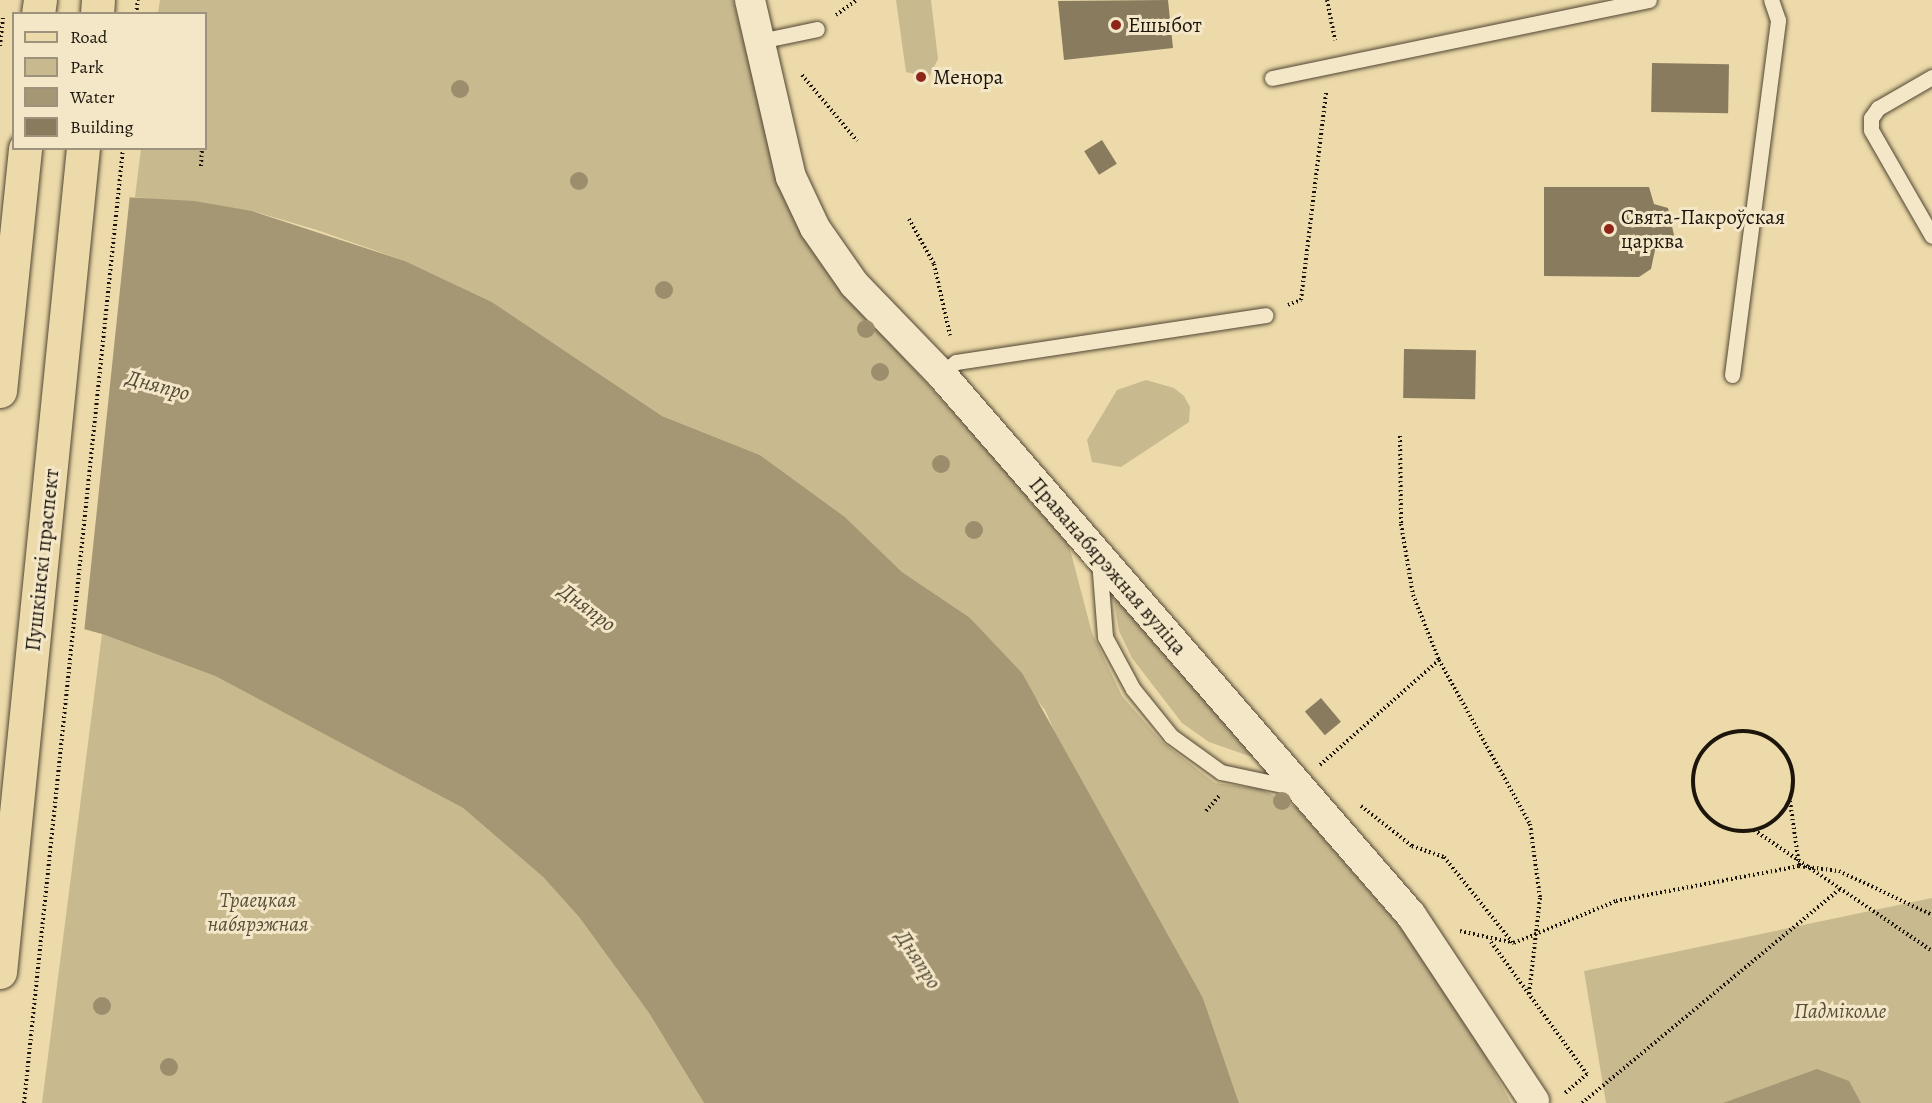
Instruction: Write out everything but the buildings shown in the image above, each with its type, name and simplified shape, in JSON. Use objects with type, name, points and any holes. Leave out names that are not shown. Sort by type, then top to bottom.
[{"type":"main road","points":[[0,391],[25,150]]},
{"type":"main road","name":"Пушкінскі праспект","points":[[0,972],[83,150]]},
{"type":"street","name":"Праванабярэжная вуліца","points":[[750,0],[791,177],[815,228],[854,284],[948,368],[1099,554],[1314,783],[1544,1102]]},
{"type":"lane","points":[[1272,78],[1649,0]]},
{"type":"lane","points":[[1732,375],[1778,20],[1771,0]]},
{"type":"lane","points":[[763,53],[817,29]]},
{"type":"lane","points":[[1932,77],[1878,108],[1871,118],[1871,130],[1932,236]]},
{"type":"lane","points":[[948,368],[1265,315]]},
{"type":"lane","points":[[1099,554],[1105,637],[1133,689],[1171,736],[1221,772],[1314,783]]},
{"type":"path","points":[[1265,315],[1301,300],[1334,65],[1327,0]]},
{"type":"path","points":[[0,46],[4,12]]},
{"type":"path","points":[[763,53],[790,62],[857,141]]},
{"type":"path","points":[[24,1103],[123,150]]},
{"type":"path","points":[[201,166],[202,150]]},
{"type":"path","points":[[909,219],[934,264],[948,368]]},
{"type":"path","points":[[1400,436],[1407,560],[1413,595],[1439,660],[1530,824],[1540,898],[1529,993]]},
{"type":"path","points":[[1314,783],[1316,769],[1439,660]]},
{"type":"path","points":[[1790,799],[1769,824],[1754,830],[1723,828],[1700,807],[1693,777],[1704,748],[1724,735],[1746,731],[1775,742],[1792,768],[1790,799],[1799,866]]},
{"type":"path","points":[[1351,797],[1412,846],[1444,857],[1514,943]]},
{"type":"path","points":[[1754,830],[1799,866],[1932,951]]},
{"type":"path","points":[[1411,915],[1491,941],[1514,943],[1616,901],[1799,866],[1839,871],[1932,915]]},
{"type":"path","points":[[1582,1103],[1839,890]]},
{"type":"path","points":[[1491,941],[1587,1074],[1544,1102]]},
{"type":"green space","points":[[160,0],[733,0],[776,167],[845,293],[1067,538],[1092,633],[1122,696],[1162,742],[1215,783],[1261,789],[1297,808],[1441,974],[1511,1103],[1239,1103],[1203,998],[1069,765],[1045,710],[969,617],[902,572],[845,517],[760,455],[662,416],[492,302],[405,261],[317,230],[252,211],[135,197],[141,150],[207,150],[207,12],[158,12]]},
{"type":"green space","points":[[896,0],[931,0],[938,59],[929,77],[906,72]]},
{"type":"green space","points":[[1146,380],[1174,388],[1184,396],[1190,407],[1189,422],[1121,467],[1092,462],[1087,440],[1117,390]]},
{"type":"green space","points":[[1120,597],[1257,749],[1252,757],[1209,742],[1182,723],[1132,658],[1119,631],[1114,601]]},
{"type":"green space","name":"Траецкая набярэжная","points":[[102,634],[215,676],[463,808],[543,877],[579,917],[649,1013],[704,1103],[42,1103]]},
{"type":"green space","name":"Падміколле","points":[[1932,898],[1932,1103],[1606,1103],[1584,971]]},
{"type":"water","name":"Дняпро","points":[[0,190],[194,201],[252,211],[405,261],[492,302],[662,416],[760,455],[845,517],[902,572],[969,617],[1022,673],[1203,998],[1239,1103],[704,1103],[649,1013],[579,917],[543,877],[463,808],[215,676],[102,634],[0,606]]},
{"type":"water","points":[[1817,1069],[1849,1081],[1861,1103],[1723,1103]]},
{"type":"pier","points":[[0,187],[130,194],[84,633],[0,609]]},
{"type":"place","name":"Ешыбот","points":[[1116,25]]},
{"type":"place","name":"Менора","points":[[921,77]]},
{"type":"place","name":"Свята-Пакроўская царква","points":[[1609,229]]}]
